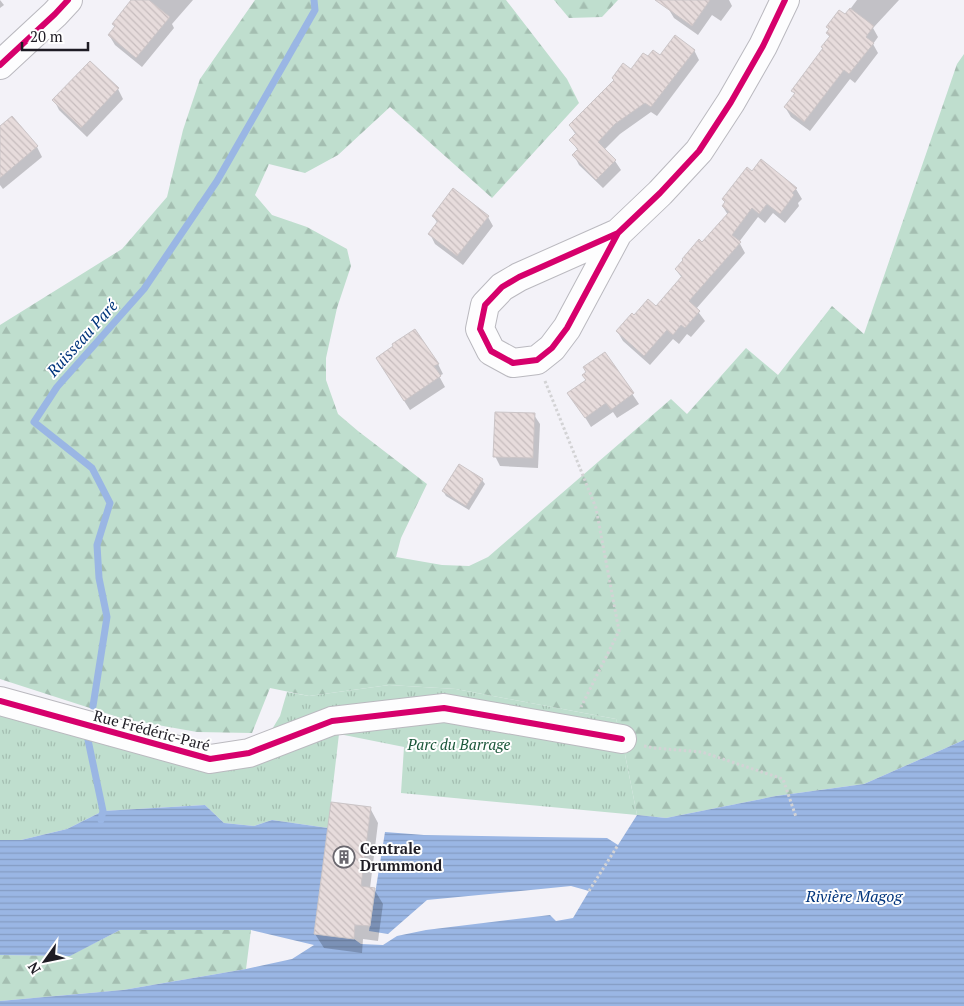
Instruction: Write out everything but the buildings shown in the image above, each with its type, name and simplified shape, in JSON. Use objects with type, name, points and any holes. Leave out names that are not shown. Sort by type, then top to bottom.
[{"type":"street","points":[[0,65],[68,0]]},
{"type":"street","points":[[618,233],[519,277],[502,287],[485,305],[480,329],[491,351],[513,363],[536,360],[552,348],[567,328],[618,233],[660,193],[699,151],[736,94],[763,46],[785,0]]},
{"type":"street","name":"Rue Frédéric-Paré","points":[[0,701],[210,759],[249,753],[332,721],[444,708],[622,739]]},
{"type":"path","points":[[536,360],[596,508],[619,631],[569,730]]},
{"type":"path","points":[[622,739],[654,748],[702,752],[783,779],[796,818]]},
{"type":"path","points":[[589,891],[618,845]]},
{"type":"green space","points":[[255,0],[506,0],[567,79],[579,103],[492,198],[390,107],[338,155],[305,173],[269,164],[255,195],[272,215],[307,227],[347,249],[351,266],[337,308],[326,358],[326,380],[338,414],[427,484],[401,538],[396,557],[442,565],[469,566],[488,557],[671,399],[687,414],[746,348],[778,375],[832,306],[864,334],[957,64],[964,54],[964,740],[864,784],[776,796],[666,818],[637,815],[622,739],[616,719],[456,689],[389,685],[309,696],[270,688],[252,733],[197,732],[124,719],[0,679],[0,325],[122,249],[167,197],[183,130],[200,79]]},
{"type":"green space","points":[[554,0],[618,0],[602,17],[569,18]]},
{"type":"green space","name":"Parc du Barrage","points":[[389,685],[456,689],[616,719],[622,739],[637,815],[401,793],[404,747],[339,734],[328,828],[272,820],[254,826],[224,823],[205,805],[103,811],[67,829],[21,840],[0,840],[0,711],[222,747],[239,747],[271,731],[280,716],[287,692],[309,696]]},
{"type":"green space","points":[[120,930],[251,930],[246,969],[123,990],[0,1001],[0,955],[69,956]]},
{"type":"water","name":"Rivière Magog","points":[[964,740],[964,1006],[0,1006],[0,1001],[123,990],[246,969],[292,959],[314,945],[251,930],[120,930],[70,956],[0,955],[0,840],[21,840],[67,829],[103,811],[205,805],[224,823],[254,826],[272,820],[328,828],[314,934],[354,939],[361,944],[383,945],[397,936],[426,930],[550,915],[556,921],[573,918],[589,891],[571,886],[427,900],[388,934],[369,931],[385,832],[424,835],[607,838],[618,845],[637,815],[666,818],[776,796],[864,784]]},
{"type":"waterway","name":"Ruisseau Paré","points":[[93,706],[107,617],[99,578],[97,545],[110,503],[92,468],[34,422],[57,387],[144,289],[217,181],[315,10],[314,0]]},
{"type":"waterway","name":"Ruisseau Paré","points":[[88,740],[103,811],[101,820]]},
{"type":"cycle path","points":[[0,65],[68,0]]},
{"type":"cycle path","points":[[618,233],[519,277],[502,287],[485,305],[480,329],[491,351],[513,363],[537,360],[552,348],[567,328],[618,233],[660,193],[699,151],[731,102],[763,46],[785,0]]},
{"type":"cycle path","points":[[0,701],[210,759],[249,753],[332,721],[444,708],[622,739]]},
{"type":"place","name":"Centrale Drummond","points":[[344,857]]}]
